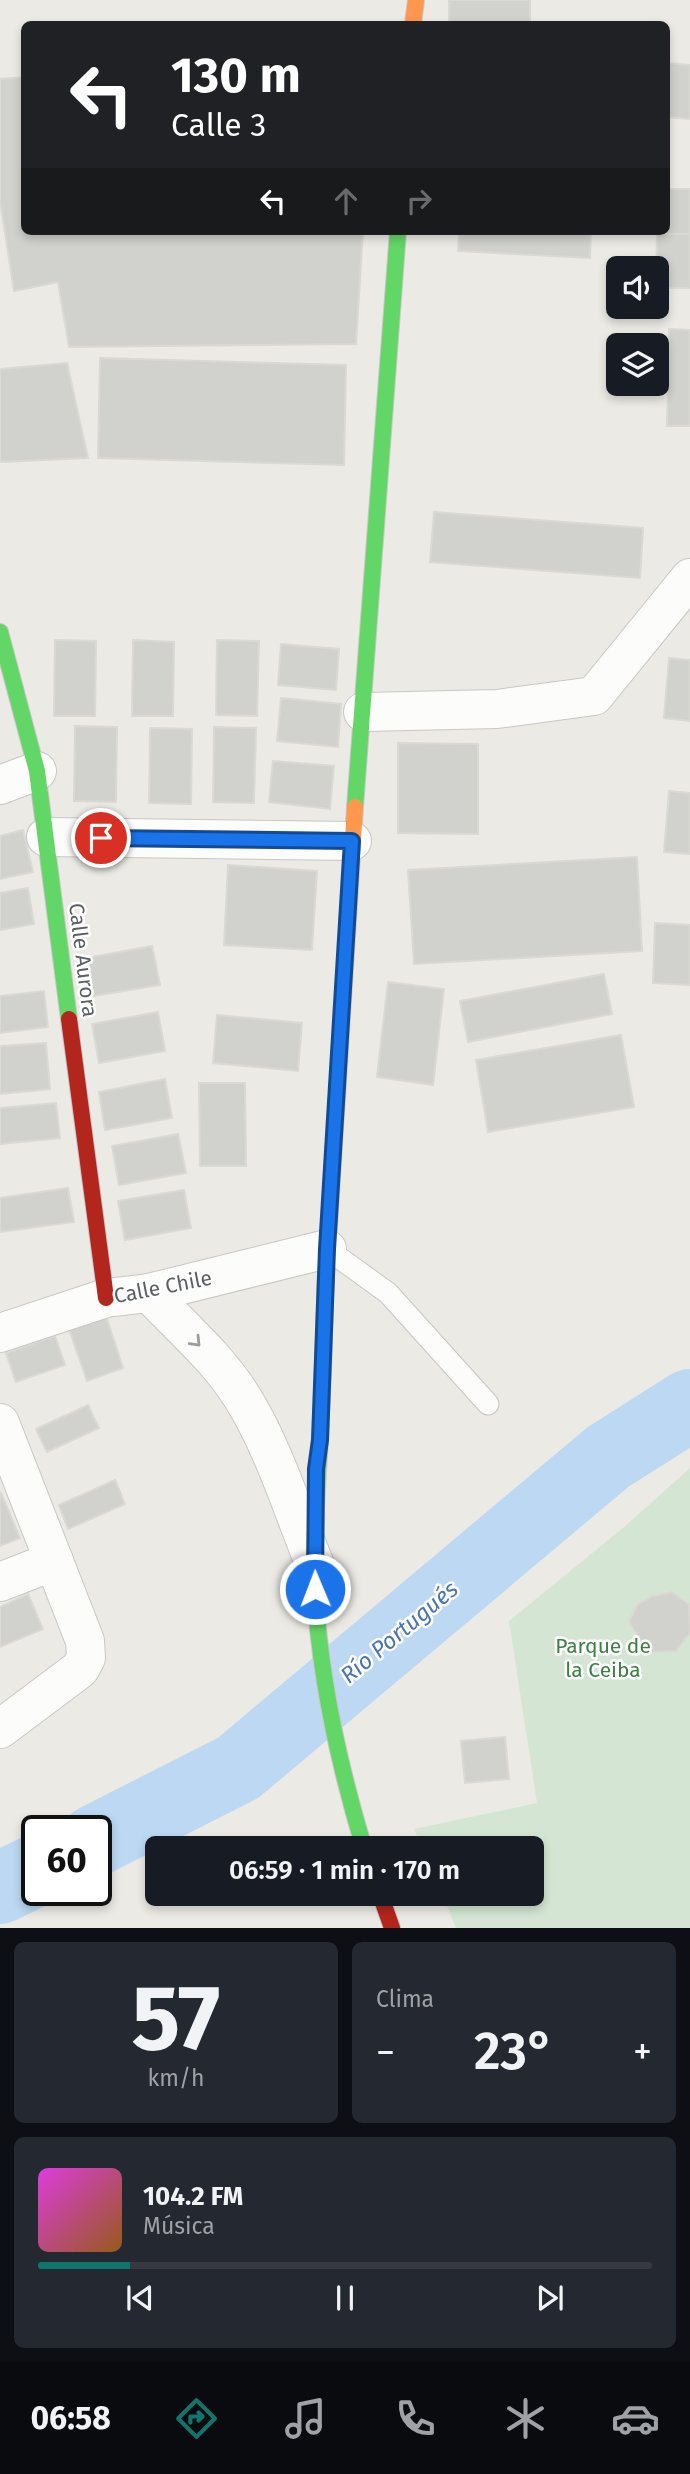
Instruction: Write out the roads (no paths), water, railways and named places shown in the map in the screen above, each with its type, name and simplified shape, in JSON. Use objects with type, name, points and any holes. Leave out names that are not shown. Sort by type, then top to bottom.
[{"type":"main road","points":[[413,21],[416,0]]},
{"type":"main road","points":[[360,1836],[334,1734],[316,1614],[316,1469],[320,1440],[327,1249],[352,841],[398,235]]},
{"type":"main road","name":"Calle Aurora","points":[[0,632],[37,771],[106,1298]]},
{"type":"main road","points":[[384,1906],[392,1928]]},
{"type":"street","points":[[363,712],[497,709],[594,696],[690,578]]},
{"type":"street","points":[[0,785],[37,771]]},
{"type":"street","points":[[46,837],[352,841]]},
{"type":"street","name":"Calle Chile","points":[[0,1333],[106,1298],[149,1293],[327,1249]]},
{"type":"street","points":[[149,1293],[205,1351],[240,1394],[262,1433],[315,1565]]},
{"type":"street","points":[[0,1423],[85,1641],[86,1658],[80,1669],[0,1729]]},
{"type":"street","points":[[0,1582],[54,1561]]},
{"type":"lane","points":[[327,1249],[388,1293],[488,1404]]},
{"type":"waterway","name":"Río Portugués","points":[[112,1832],[238,1768],[608,1457],[690,1405]]},
{"type":"waterway","name":"Río Portugués","points":[[0,1888],[21,1878]]},
{"type":"park label","name":"Parque de la Ceiba","points":[[603,1658]]}]
